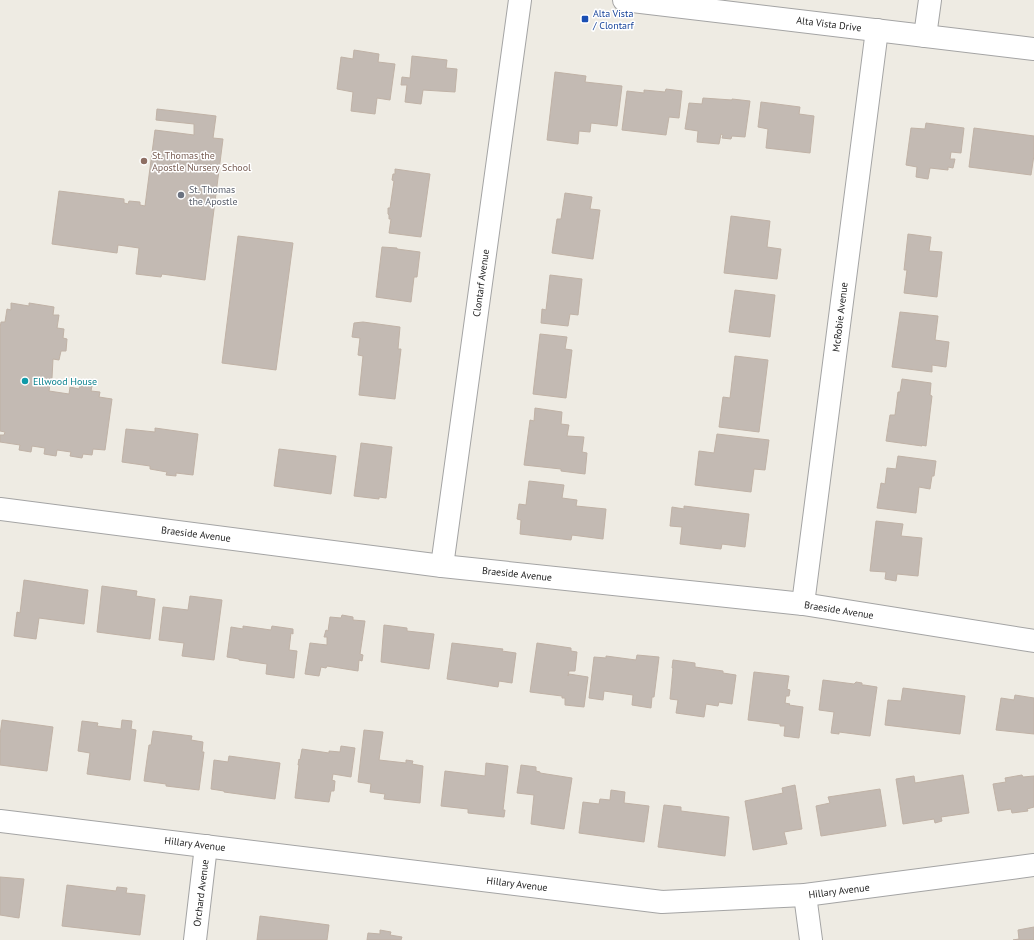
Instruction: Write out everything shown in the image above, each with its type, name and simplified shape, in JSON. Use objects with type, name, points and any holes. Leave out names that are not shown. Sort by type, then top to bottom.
[{"type":"street","name":"Clontarf Avenue","points":[[442,566],[520,0]]},
{"type":"street","name":"Alta Vista Drive","points":[[624,0],[1034,49]]},
{"type":"street","points":[[925,36],[930,0]]},
{"type":"street","name":"McRobie Avenue","points":[[803,604],[877,30]]},
{"type":"street","name":"Braeside Avenue","points":[[0,509],[442,566],[803,604],[1034,640]]},
{"type":"street","name":"Hillary Avenue","points":[[0,821],[662,902],[805,895],[1034,865]]},
{"type":"street","name":"Orchard Avenue","points":[[195,940],[206,846]]},
{"type":"street","points":[[805,895],[811,940]]},
{"type":"building","points":[[354,50],[379,54],[378,62],[395,64],[390,100],[377,98],[375,114],[351,111],[353,92],[337,89],[341,57],[353,59]]},
{"type":"building","points":[[412,56],[447,60],[446,68],[457,69],[455,92],[423,90],[421,104],[405,102],[407,85],[401,85],[402,77],[410,78]]},
{"type":"building","points":[[555,72],[586,76],[585,82],[622,86],[617,126],[591,123],[590,132],[579,131],[578,144],[547,140]]},
{"type":"building","points":[[666,89],[682,91],[679,118],[669,117],[666,135],[622,130],[627,91],[644,93],[644,90],[665,92]]},
{"type":"building","points":[[703,98],[750,101],[745,137],[732,136],[731,139],[722,138],[723,135],[721,134],[719,144],[697,142],[698,131],[685,129],[689,103],[702,104]]},
{"type":"building","points":[[761,102],[800,107],[799,114],[814,116],[810,153],[766,148],[768,129],[758,127]]},
{"type":"building","name":"St. Thomas the Apostle","points":[[157,109],[216,116],[213,138],[223,139],[205,280],[162,274],[161,277],[136,274],[139,248],[118,245],[117,253],[52,244],[59,191],[124,199],[124,203],[128,204],[129,201],[140,202],[140,205],[145,206],[155,130],[194,135],[194,124],[156,120]]},
{"type":"building","points":[[926,123],[964,128],[961,153],[951,152],[950,159],[955,159],[953,168],[948,167],[948,170],[930,168],[928,179],[916,177],[917,167],[906,165],[911,128],[925,129]]},
{"type":"building","points":[[974,128],[1034,136],[1034,155],[1031,175],[969,167]]},
{"type":"building","points":[[395,169],[430,174],[421,237],[389,233],[391,219],[389,219],[388,208],[390,208],[394,181],[392,180],[393,174],[395,174]]},
{"type":"building","points":[[565,193],[592,197],[590,209],[600,210],[593,259],[552,253],[557,219],[561,219]]},
{"type":"building","points":[[731,216],[770,221],[767,247],[781,249],[777,279],[724,273]]},
{"type":"building","points":[[908,234],[931,237],[929,251],[942,252],[937,297],[904,293],[907,270],[904,270]]},
{"type":"building","points":[[238,236],[293,243],[276,370],[222,363]]},
{"type":"building","points":[[382,247],[420,252],[417,277],[414,277],[411,302],[376,297]]},
{"type":"building","points":[[550,275],[582,279],[578,315],[570,314],[568,326],[541,323],[542,309],[546,310]]},
{"type":"building","points":[[735,290],[775,295],[770,337],[729,332]]},
{"type":"building","name":"Ellwood House","points":[[11,303],[29,306],[29,303],[54,307],[53,315],[59,315],[57,328],[64,329],[63,338],[67,339],[66,351],[61,351],[59,360],[53,359],[52,378],[49,391],[69,394],[70,387],[79,389],[80,384],[92,386],[91,391],[100,392],[99,397],[112,399],[105,450],[93,449],[92,455],[83,454],[82,458],[70,456],[71,452],[57,450],[56,456],[44,454],[45,448],[32,446],[31,452],[19,450],[20,445],[0,442],[0,435],[4,435],[5,432],[0,431],[0,328],[1,322],[5,322],[7,309],[11,310]]},
{"type":"building","points":[[900,312],[938,316],[935,340],[949,342],[946,367],[932,365],[932,372],[892,367]]},
{"type":"building","points":[[363,322],[400,327],[398,349],[401,349],[395,399],[359,395],[363,356],[358,355],[360,338],[352,337],[354,323]]},
{"type":"building","points":[[540,334],[567,337],[565,349],[572,350],[566,398],[533,394]]},
{"type":"building","points":[[735,356],[768,360],[759,432],[719,427],[723,397],[730,398]]},
{"type":"building","points":[[902,379],[931,383],[930,395],[932,396],[926,446],[886,441],[890,415],[895,415],[898,392],[900,392]]},
{"type":"building","points":[[535,408],[562,412],[561,424],[569,425],[567,436],[584,437],[582,452],[587,453],[585,474],[561,471],[561,469],[524,465],[530,420],[534,421]]},
{"type":"building","points":[[155,428],[198,434],[193,475],[176,473],[176,476],[166,475],[167,472],[150,469],[150,466],[122,462],[126,429],[155,432]]},
{"type":"building","points":[[717,434],[769,440],[765,470],[754,469],[751,492],[695,485],[699,451],[714,453]]},
{"type":"building","points":[[361,443],[392,447],[386,498],[379,497],[379,499],[354,496]]},
{"type":"building","points":[[279,449],[336,456],[331,494],[274,486]]},
{"type":"building","points":[[898,456],[936,461],[930,489],[919,487],[916,513],[877,508],[881,483],[885,484],[887,468],[896,469]]},
{"type":"building","points":[[529,481],[564,485],[562,498],[577,500],[576,506],[606,509],[603,539],[572,535],[571,540],[520,534],[521,520],[517,519],[519,504],[526,505]]},
{"type":"building","points":[[684,506],[749,514],[745,547],[722,544],[721,549],[680,544],[682,527],[670,526],[672,507],[684,509]]},
{"type":"building","points":[[876,521],[903,524],[901,536],[922,538],[918,576],[897,574],[896,581],[885,579],[886,572],[870,571]]},
{"type":"building","points":[[24,580],[88,590],[84,624],[39,618],[36,639],[14,636],[17,612],[20,613]]},
{"type":"building","points":[[102,586],[137,591],[136,596],[155,599],[150,639],[97,632]]},
{"type":"building","points":[[190,596],[222,600],[214,660],[182,656],[184,643],[159,640],[163,607],[188,610]]},
{"type":"building","points":[[342,615],[353,617],[353,620],[365,621],[360,654],[363,655],[362,661],[359,660],[358,671],[327,666],[326,668],[321,667],[319,676],[305,674],[310,643],[327,645],[327,637],[324,637],[326,630],[328,631],[330,617],[341,618]]},
{"type":"building","points":[[384,625],[407,628],[407,631],[434,634],[429,669],[381,662]]},
{"type":"building","points":[[243,626],[271,630],[272,626],[293,629],[293,634],[291,633],[289,650],[297,651],[294,678],[266,674],[267,664],[227,657],[231,627],[243,629]]},
{"type":"building","points":[[452,643],[503,649],[502,651],[516,653],[512,683],[499,681],[498,687],[447,679]]},
{"type":"building","points":[[537,643],[571,648],[571,651],[577,652],[575,671],[569,671],[568,676],[569,674],[588,677],[584,707],[565,705],[565,698],[562,698],[562,696],[530,692]]},
{"type":"building","points":[[637,655],[659,657],[654,697],[652,697],[651,708],[632,705],[633,695],[604,691],[603,700],[589,698],[594,657],[606,658],[606,656],[636,660]]},
{"type":"building","points":[[673,660],[695,663],[695,667],[723,671],[723,673],[736,675],[732,704],[719,702],[718,706],[706,704],[704,717],[676,713],[678,700],[670,699]]},
{"type":"building","points":[[754,672],[789,676],[787,689],[790,690],[789,696],[786,696],[785,703],[803,707],[799,738],[784,736],[785,726],[780,726],[780,724],[748,720]]},
{"type":"building","points":[[823,680],[854,684],[856,682],[862,683],[862,685],[877,687],[870,736],[839,732],[839,734],[831,733],[834,712],[819,710]]},
{"type":"building","points":[[903,688],[965,696],[960,734],[885,725],[888,700],[901,701]]},
{"type":"building","points":[[1015,695],[1034,698],[1034,734],[996,730],[1001,698],[1014,700]]},
{"type":"building","points":[[2,720],[53,727],[47,771],[0,765],[0,735]]},
{"type":"building","points":[[122,720],[132,721],[131,729],[136,730],[130,780],[87,774],[90,753],[78,751],[82,721],[98,723],[97,726],[121,729]]},
{"type":"building","points":[[364,730],[383,732],[379,760],[406,763],[406,760],[413,761],[412,764],[423,766],[420,803],[384,799],[385,794],[370,792],[371,784],[358,782]]},
{"type":"building","points":[[153,731],[192,736],[191,740],[203,742],[202,752],[204,752],[199,790],[166,786],[166,784],[144,781],[149,745],[151,745]]},
{"type":"building","points":[[341,746],[355,748],[351,777],[333,774],[332,780],[335,781],[334,791],[331,791],[329,802],[295,798],[298,765],[302,749],[329,753],[329,751],[340,752]]},
{"type":"building","points":[[229,756],[280,763],[275,799],[211,789],[214,760],[228,762]]},
{"type":"building","points":[[486,763],[508,766],[503,810],[505,810],[504,817],[468,813],[468,809],[441,806],[445,771],[485,776]]},
{"type":"building","points":[[521,765],[536,767],[536,771],[540,773],[572,778],[564,829],[531,824],[534,795],[517,793]]},
{"type":"building","points":[[963,775],[969,813],[941,817],[942,821],[935,823],[934,819],[903,824],[896,779],[914,776],[915,783]]},
{"type":"building","points":[[1022,775],[1023,777],[1034,776],[1034,807],[1027,809],[1028,811],[1012,813],[1011,809],[998,811],[993,784],[1006,782],[1005,778]]},
{"type":"building","points":[[795,785],[802,829],[784,832],[787,844],[753,850],[745,801],[783,793],[782,788]]},
{"type":"building","points":[[880,789],[886,826],[821,836],[816,806],[830,803],[828,797]]},
{"type":"building","points":[[611,790],[625,792],[624,803],[649,806],[644,842],[579,833],[583,802],[599,804],[600,799],[610,800]]},
{"type":"building","points":[[664,805],[681,807],[681,811],[729,817],[725,856],[658,847]]},
{"type":"building","points":[[0,877],[24,879],[19,918],[0,915]]},
{"type":"building","points":[[67,885],[116,891],[117,887],[127,888],[126,893],[145,895],[140,935],[62,926]]},
{"type":"building","points":[[260,916],[329,925],[327,940],[257,940]]},
{"type":"building","points":[[1034,927],[1034,940],[1013,940],[1019,939],[1018,930]]},
{"type":"building","points":[[380,930],[391,932],[390,935],[402,937],[401,940],[367,940],[368,933],[380,934]]},
{"type":"place","name":"Alta Vista / Clontarf","points":[[585,19]]},
{"type":"place","name":"St. Thomas the Apostle Nursery School","points":[[144,161]]},
{"type":"place","name":"St. Thomas the Apostle","points":[[181,195]]},
{"type":"place","name":"Ellwood House","points":[[25,381]]}]
